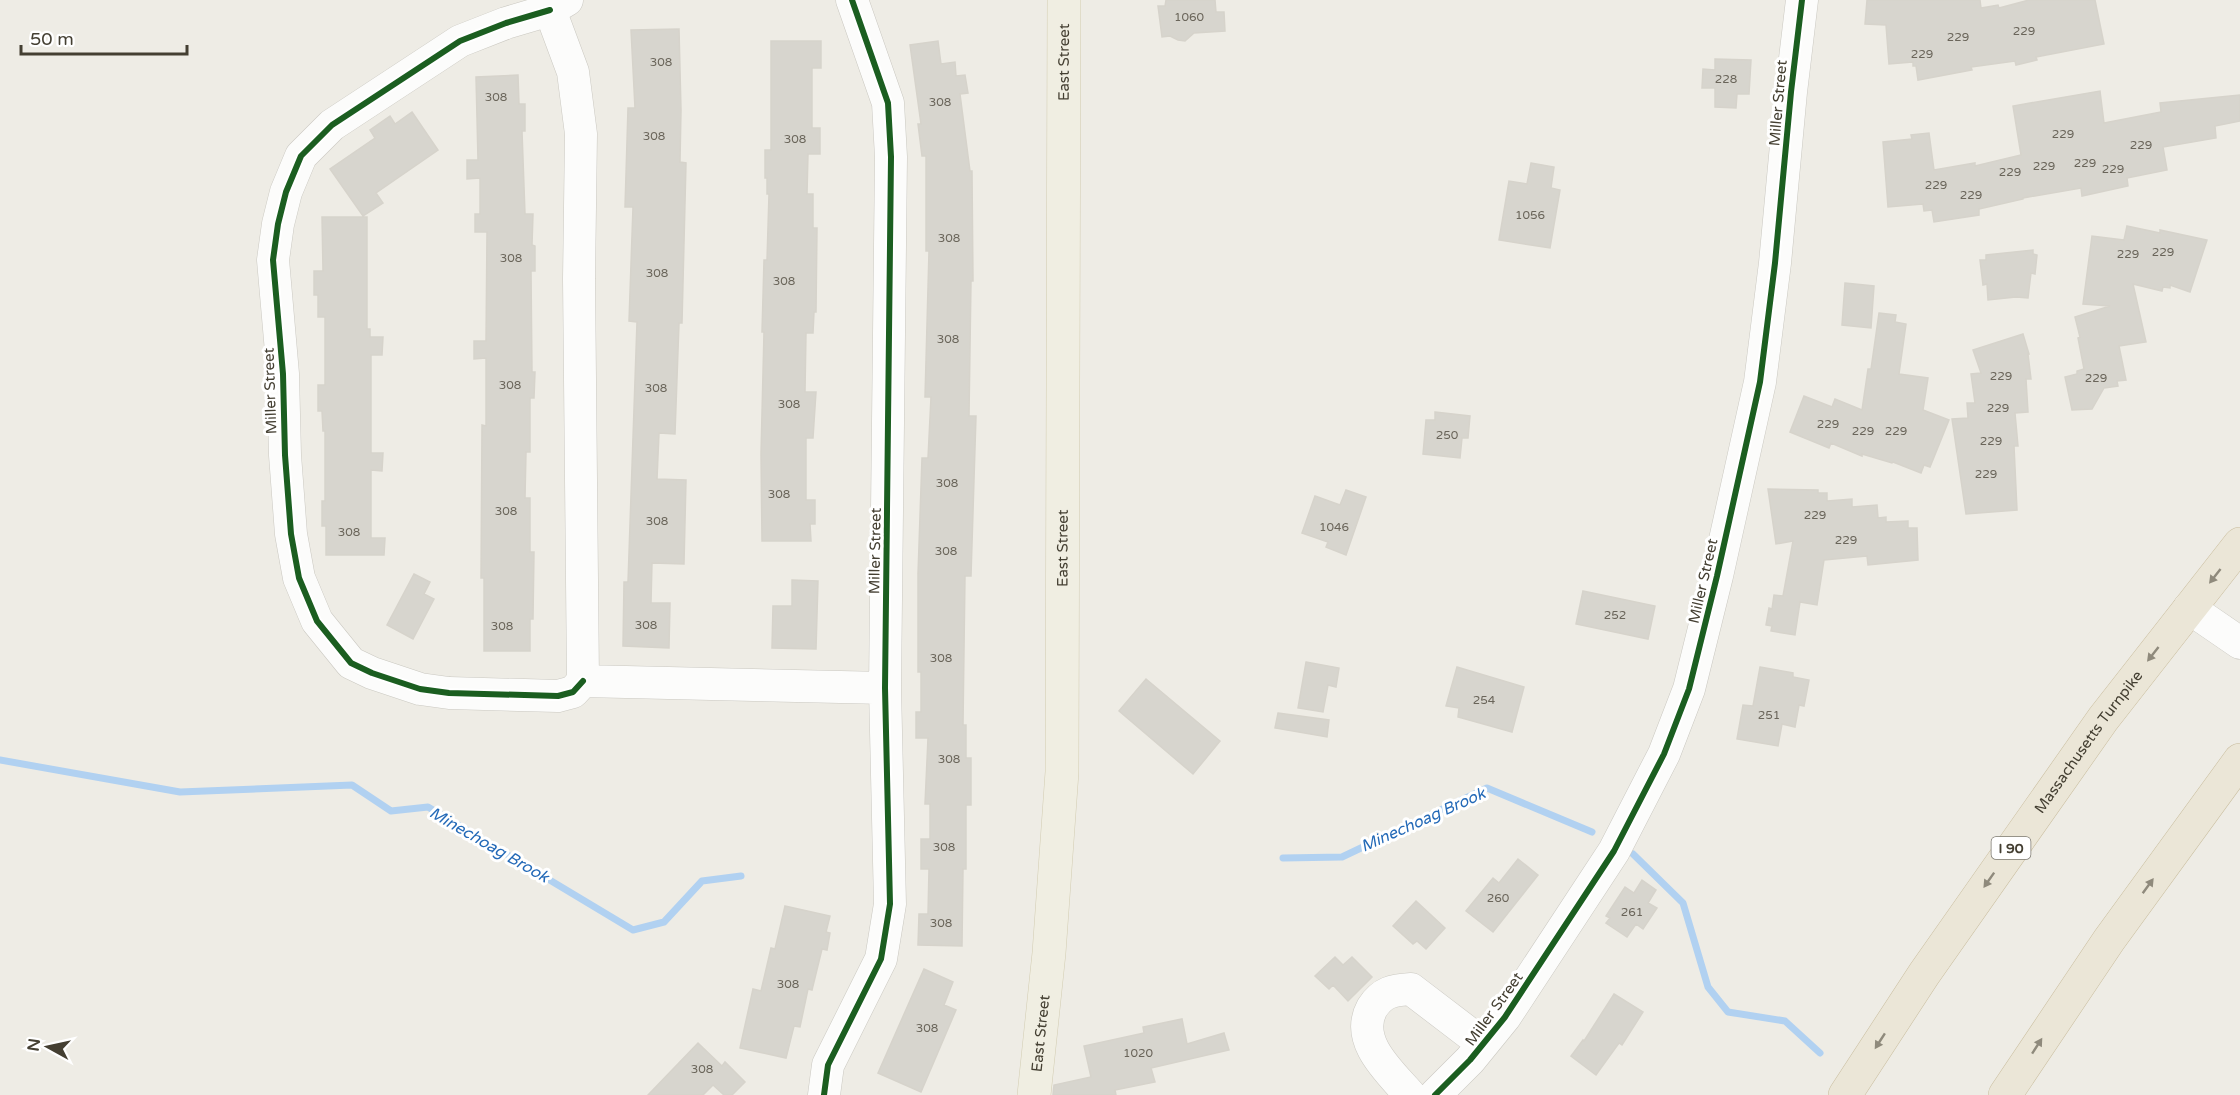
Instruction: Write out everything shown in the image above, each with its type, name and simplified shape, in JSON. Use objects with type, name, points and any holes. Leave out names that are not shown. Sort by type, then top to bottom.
[{"type":"highway","name":"Massachusetts Turnpike","points":[[1845,1095],[1924,974],[2103,719],[2240,544]]},
{"type":"highway","points":[[2005,1095],[2103,948],[2240,760]]},
{"type":"main road","name":"East Street","points":[[1034,1095],[1049,953],[1062,772],[1064,0]]},
{"type":"street","name":"Miller Street","points":[[824,1095],[828,1065],[881,959],[890,904],[885,688],[891,157],[888,104],[852,0]]},
{"type":"street","name":"Miller Street","points":[[1435,1095],[1470,1060],[1505,1017],[1614,851],[1664,754],[1689,689],[1760,381],[1775,263],[1802,0]]},
{"type":"street","name":"Miller Street","points":[[559,5],[573,72],[581,134],[579,279],[583,681],[573,692],[558,696],[449,693],[420,689],[372,673],[351,663],[316,621],[299,578],[291,534],[285,454],[283,374],[273,260],[278,224],[286,192],[301,156],[332,125],[460,41],[506,22],[559,5]]},
{"type":"street","points":[[2189,608],[2240,643]]},
{"type":"street","points":[[583,681],[885,688]]},
{"type":"street","points":[[1410,1095],[1382,1062],[1368,1038],[1366,1030],[1368,1015],[1378,997],[1396,990],[1411,988],[1483,1044]]},
{"type":"building","points":[[1166,0],[1215,0],[1216,12],[1224,12],[1225,31],[1194,33],[1185,41],[1170,36],[1162,37],[1158,6],[1165,6]]},
{"type":"building","points":[[1867,0],[1980,0],[1981,8],[1998,5],[1999,8],[2029,0],[2095,0],[2104,44],[2036,57],[2037,60],[2016,65],[2015,61],[1971,67],[1972,70],[1918,80],[1916,66],[1913,66],[1913,62],[1889,64],[1886,25],[1865,24]]},
{"type":"building","points":[[679,29],[680,162],[686,163],[682,323],[679,323],[675,434],[659,433],[657,479],[686,480],[684,564],[652,563],[651,603],[670,603],[669,648],[623,646],[624,582],[628,582],[637,322],[629,321],[633,207],[625,207],[628,108],[635,108],[631,30]]},
{"type":"building","points":[[771,41],[821,41],[821,68],[812,68],[812,128],[820,128],[820,154],[808,154],[807,194],[813,194],[813,228],[817,228],[816,312],[814,312],[813,333],[806,333],[805,392],[816,392],[813,438],[806,438],[806,500],[815,500],[815,524],[810,524],[811,541],[762,541],[761,454],[764,332],[762,332],[769,194],[767,194],[767,178],[765,178],[765,150],[771,150]]},
{"type":"building","points":[[938,41],[941,64],[955,62],[956,76],[965,75],[968,93],[960,94],[970,171],[972,171],[973,281],[971,281],[969,416],[976,416],[971,576],[965,576],[963,725],[966,725],[966,758],[971,758],[971,805],[966,805],[966,869],[963,869],[962,946],[918,945],[919,914],[928,914],[929,869],[921,869],[921,839],[930,839],[930,804],[925,804],[928,738],[916,738],[916,712],[921,712],[921,672],[918,672],[918,574],[922,458],[928,458],[931,397],[925,397],[929,251],[926,251],[926,156],[922,156],[918,124],[921,124],[910,45]]},
{"type":"building","points":[[1715,59],[1751,60],[1749,94],[1737,94],[1736,108],[1715,107],[1715,88],[1702,88],[1703,69],[1715,70]]},
{"type":"building","points":[[518,75],[519,104],[525,104],[525,131],[522,131],[525,214],[533,214],[532,245],[535,246],[535,271],[531,271],[534,398],[530,398],[530,452],[526,452],[525,498],[530,498],[530,552],[534,552],[533,619],[530,619],[530,651],[484,651],[484,578],[481,578],[482,425],[486,426],[486,358],[474,359],[474,341],[486,341],[487,232],[475,232],[475,214],[480,214],[480,178],[467,179],[467,160],[478,160],[476,77]]},
{"type":"building","points":[[2100,91],[2104,123],[2161,112],[2160,103],[2240,95],[2240,121],[2215,126],[2216,138],[2163,147],[2167,170],[2127,178],[2128,186],[2082,196],[2081,188],[2023,198],[1979,209],[1979,215],[1934,222],[1932,210],[1924,211],[1923,204],[1888,207],[1883,142],[1912,139],[1911,135],[1929,133],[1934,170],[1975,163],[1975,166],[2021,155],[2013,106]]},
{"type":"building","points":[[412,112],[438,150],[376,193],[383,203],[363,216],[330,169],[375,138],[370,130],[390,116],[395,124]]},
{"type":"building","points":[[1531,163],[1554,167],[1551,188],[1560,190],[1550,248],[1499,240],[1509,181],[1527,184]]},
{"type":"building","points":[[322,217],[367,217],[367,329],[370,329],[370,337],[383,337],[382,355],[371,355],[371,453],[383,453],[382,471],[371,470],[371,538],[385,538],[384,555],[326,555],[326,526],[322,526],[322,501],[325,501],[325,431],[323,431],[322,411],[318,411],[318,385],[325,385],[325,317],[318,317],[318,295],[314,295],[314,271],[323,271]]},
{"type":"building","points":[[2127,226],[2207,240],[2190,292],[2170,285],[2170,288],[2163,287],[2162,291],[2133,284],[2146,342],[2119,346],[2126,380],[2117,381],[2118,386],[2104,388],[2092,409],[2072,410],[2065,377],[2077,374],[2077,371],[2084,369],[2075,317],[2110,306],[2083,304],[2092,236],[2124,240]]},
{"type":"building","points":[[2033,250],[2033,254],[2037,255],[2035,274],[2031,273],[2028,298],[1988,300],[1987,284],[1983,285],[1980,260],[1986,260],[1986,255]]},
{"type":"building","points":[[1845,283],[1874,286],[1871,328],[1842,325]]},
{"type":"building","points":[[1879,313],[1896,315],[1895,322],[1906,324],[1899,374],[1928,378],[1923,410],[1949,420],[1930,467],[1924,465],[1921,473],[1893,462],[1862,454],[1862,456],[1831,443],[1829,448],[1790,432],[1804,396],[1832,407],[1835,399],[1862,410]]},
{"type":"building","points":[[2023,334],[2029,354],[2031,379],[2026,379],[2028,412],[2015,413],[2018,446],[2014,446],[2017,510],[1966,514],[1952,419],[1968,418],[1967,403],[1975,403],[1971,374],[1981,373],[1973,350]]},
{"type":"building","points":[[1435,412],[1470,416],[1468,438],[1462,438],[1460,458],[1423,454],[1426,420],[1435,420]]},
{"type":"building","points":[[1768,489],[1818,490],[1818,493],[1827,493],[1827,501],[1852,499],[1852,507],[1877,505],[1878,518],[1886,517],[1886,522],[1908,521],[1908,528],[1917,528],[1918,560],[1868,565],[1867,556],[1824,560],[1817,605],[1800,602],[1795,635],[1771,631],[1772,626],[1766,625],[1769,608],[1772,609],[1774,595],[1783,596],[1793,541],[1776,544]]},
{"type":"building","points":[[1346,490],[1366,497],[1346,555],[1326,547],[1328,542],[1302,533],[1315,496],[1340,505]]},
{"type":"building","points":[[414,574],[430,582],[424,594],[434,599],[413,639],[387,625]]},
{"type":"building","points":[[792,580],[818,581],[816,649],[772,648],[773,606],[792,606]]},
{"type":"building","points":[[1583,591],[1655,606],[1648,639],[1576,624]]},
{"type":"building","points":[[1306,662],[1339,668],[1336,687],[1328,685],[1323,712],[1298,708]]},
{"type":"building","points":[[1457,667],[1524,687],[1512,732],[1458,717],[1459,708],[1446,706]]},
{"type":"building","points":[[1760,667],[1793,673],[1793,677],[1809,680],[1804,706],[1799,705],[1795,727],[1782,724],[1778,746],[1737,739],[1743,705],[1753,706]]},
{"type":"building","points":[[1146,679],[1220,741],[1193,774],[1119,711]]},
{"type":"building","points":[[1278,713],[1329,720],[1327,737],[1275,728]]},
{"type":"building","points":[[1518,859],[1538,875],[1493,932],[1466,911],[1493,878],[1499,883]]},
{"type":"building","points":[[1642,880],[1656,890],[1648,903],[1657,908],[1643,929],[1636,924],[1627,937],[1606,923],[1610,918],[1606,916],[1625,887],[1634,893]]},
{"type":"building","points":[[1416,901],[1445,928],[1426,949],[1417,941],[1413,944],[1393,926]]},
{"type":"building","points":[[785,906],[830,916],[826,932],[830,933],[827,950],[822,949],[812,990],[808,989],[800,1027],[794,1026],[786,1058],[740,1048],[753,989],[761,991],[771,948],[775,949]]},
{"type":"building","points":[[1335,957],[1343,965],[1352,957],[1372,977],[1348,1001],[1333,985],[1329,989],[1315,976]]},
{"type":"building","points":[[924,969],[953,982],[944,1005],[956,1010],[921,1092],[878,1073]]},
{"type":"building","points":[[1614,994],[1643,1012],[1622,1045],[1619,1043],[1596,1075],[1571,1056],[1584,1041]]},
{"type":"building","points":[[1182,1019],[1187,1044],[1224,1033],[1229,1050],[1151,1068],[1155,1082],[1115,1090],[1116,1095],[1053,1095],[1054,1085],[1091,1077],[1084,1046],[1144,1033],[1143,1027]]},
{"type":"building","points":[[698,1043],[722,1066],[725,1062],[745,1082],[732,1095],[724,1095],[713,1085],[703,1095],[648,1095]]},
{"type":"waterway","name":"Minechoag Brook","points":[[0,760],[180,792],[352,785],[391,811],[428,807],[633,930],[664,922],[702,881],[741,876]]},
{"type":"waterway","name":"Minechoag Brook","points":[[1283,858],[1342,857],[1487,788],[1592,832]]},
{"type":"waterway","name":"Minechoag Brook","points":[[1633,854],[1683,903],[1708,987],[1728,1012],[1785,1021],[1820,1053]]},
{"type":"cycle path","points":[[824,1095],[828,1065],[881,959],[890,904],[885,688],[891,157],[888,103],[852,0]]},
{"type":"cycle path","points":[[1435,1095],[1470,1060],[1505,1017],[1614,851],[1664,754],[1689,689],[1717,576],[1760,382],[1775,263],[1802,0]]},
{"type":"cycle path","points":[[550,10],[506,23],[460,41],[332,125],[301,156],[286,192],[278,224],[273,260],[283,374],[285,455],[291,534],[299,578],[317,621],[351,663],[372,673],[420,689],[449,693],[558,696],[573,692],[583,681]]}]
